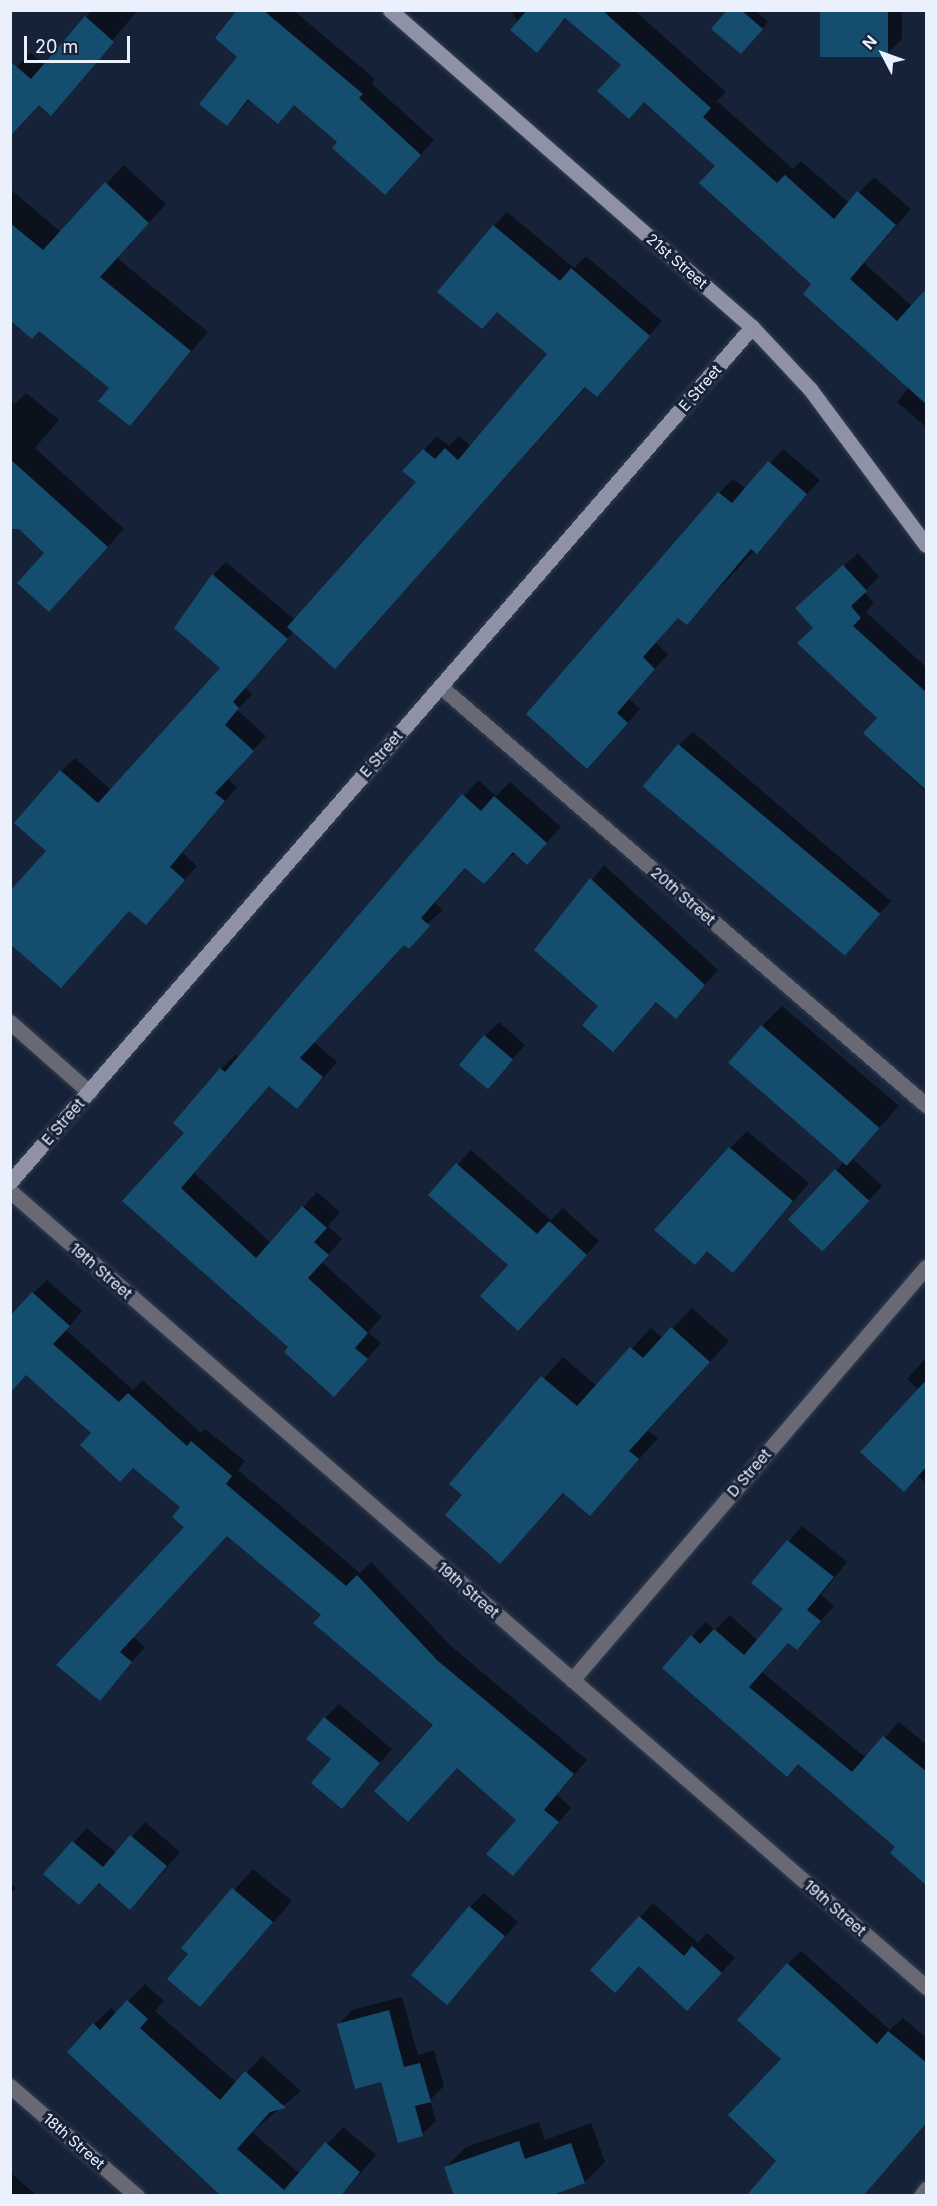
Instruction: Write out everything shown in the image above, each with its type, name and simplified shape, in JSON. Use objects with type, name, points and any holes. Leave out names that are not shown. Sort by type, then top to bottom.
[{"type":"street","name":"21st Street","points":[[390,10],[752,327],[810,389],[927,545]]},
{"type":"street","name":"E Street","points":[[10,1182],[752,327]]},
{"type":"street","name":"20th Street","points":[[440,686],[927,1105]]},
{"type":"street","points":[[10,1022],[89,1092]]},
{"type":"street","name":"19th Street","points":[[10,1191],[927,1988]]},
{"type":"street","name":"D Street","points":[[572,1680],[927,1267]]},
{"type":"street","name":"18th Street","points":[[10,2086],[137,2196]]},
{"type":"street","points":[[921,2196],[927,2189]]},
{"type":"building","points":[[237,10],[263,10],[363,94],[359,98],[421,155],[385,195],[332,148],[337,142],[294,105],[278,124],[248,99],[227,126],[199,104],[237,57],[215,38]]},
{"type":"building","points":[[527,10],[602,10],[711,108],[703,117],[777,183],[785,175],[834,219],[857,191],[896,225],[850,279],[897,321],[927,288],[927,405],[803,294],[811,284],[699,183],[715,166],[644,102],[629,119],[597,91],[621,65],[565,18],[537,53],[510,30]]},
{"type":"building","points":[[727,10],[741,10],[763,29],[741,54],[711,29]]},
{"type":"building","points":[[820,10],[888,10],[888,57],[820,57]]},
{"type":"building","points":[[85,16],[114,42],[51,116],[39,105],[10,136],[10,61],[31,79]]},
{"type":"building","points":[[105,182],[149,223],[100,277],[191,351],[130,426],[98,401],[109,388],[39,331],[32,339],[10,320],[10,223],[43,250]]},
{"type":"building","points":[[493,225],[560,281],[571,268],[650,336],[597,397],[585,387],[335,669],[287,627],[416,482],[402,471],[423,449],[435,459],[445,448],[458,460],[547,354],[497,312],[482,329],[437,292]]},
{"type":"building","points":[[10,459],[108,547],[49,612],[17,583],[44,553],[19,529],[10,529]]},
{"type":"building","points":[[768,461],[807,494],[757,554],[751,549],[687,625],[678,618],[643,657],[655,669],[617,713],[628,723],[587,769],[526,714],[718,492],[732,503]]},
{"type":"building","points":[[843,565],[867,591],[851,606],[861,618],[853,626],[927,693],[927,791],[863,733],[877,718],[797,643],[813,628],[795,608]]},
{"type":"building","points":[[212,574],[288,639],[233,702],[239,708],[225,725],[254,751],[215,793],[225,801],[170,867],[185,880],[146,925],[129,911],[61,988],[10,944],[10,891],[46,851],[14,823],[60,770],[98,803],[220,668],[174,628]]},
{"type":"building","points":[[678,744],[880,914],[845,956],[643,786]]},
{"type":"building","points":[[462,794],[481,811],[494,796],[547,843],[527,865],[513,852],[484,884],[465,868],[421,918],[430,926],[409,949],[404,945],[300,1058],[323,1077],[297,1109],[269,1086],[181,1188],[256,1258],[302,1206],[327,1228],[314,1242],[329,1255],[308,1278],[368,1333],[355,1348],[368,1359],[334,1397],[284,1352],[288,1347],[122,1201],[184,1133],[173,1123],[220,1068],[225,1072]]},
{"type":"building","points":[[590,878],[705,985],[676,1019],[656,1002],[613,1052],[582,1025],[598,1006],[534,950]]},
{"type":"building","points":[[761,1025],[879,1128],[847,1166],[728,1063]]},
{"type":"building","points":[[484,1035],[513,1059],[488,1089],[459,1065]]},
{"type":"building","points":[[729,1147],[793,1201],[733,1273],[707,1251],[695,1265],[654,1230]]},
{"type":"building","points":[[456,1163],[537,1234],[549,1221],[587,1255],[518,1331],[480,1296],[508,1265],[428,1195]]},
{"type":"building","points":[[835,1169],[869,1201],[822,1252],[788,1219]]},
{"type":"building","points":[[32,1292],[70,1326],[53,1344],[119,1402],[128,1393],[187,1446],[191,1441],[232,1476],[226,1484],[346,1586],[357,1575],[438,1661],[574,1774],[544,1810],[559,1822],[513,1876],[486,1854],[516,1820],[457,1768],[408,1822],[374,1791],[433,1725],[313,1623],[321,1615],[227,1536],[120,1652],[132,1662],[100,1701],[56,1665],[184,1527],[172,1517],[180,1507],[133,1468],[120,1482],[80,1445],[91,1433],[26,1375],[10,1393],[10,1316]]},
{"type":"building","points":[[671,1327],[710,1362],[629,1451],[639,1459],[590,1516],[563,1493],[500,1564],[445,1515],[462,1495],[449,1484],[541,1376],[577,1406],[630,1347],[643,1358]]},
{"type":"building","points":[[927,1379],[927,1466],[904,1492],[860,1452]]},
{"type":"building","points":[[787,1540],[834,1577],[807,1610],[821,1621],[797,1650],[788,1643],[749,1687],[852,1772],[883,1736],[927,1772],[927,1886],[890,1853],[895,1847],[798,1764],[787,1777],[662,1668],[691,1635],[700,1644],[714,1629],[744,1655],[783,1609],[751,1583]]},
{"type":"building","points":[[324,1717],[380,1763],[342,1809],[311,1783],[331,1759],[306,1739]]},
{"type":"building","points":[[130,1835],[167,1866],[130,1910],[99,1883],[79,1905],[43,1874],[72,1841],[103,1867]]},
{"type":"building","points":[[232,1888],[273,1922],[200,2007],[167,1979],[188,1954],[181,1948]]},
{"type":"building","points":[[469,1906],[505,1936],[447,2005],[411,1975]]},
{"type":"building","points":[[639,1916],[684,1956],[692,1946],[722,1973],[687,2011],[639,1966],[615,1993],[590,1970]]},
{"type":"building","points":[[787,1963],[877,2044],[888,2031],[927,2063],[927,2122],[863,2196],[746,2196],[776,2161],[728,2115],[781,2059],[737,2020]]},
{"type":"building","points":[[127,2000],[148,2019],[140,2028],[220,2100],[245,2071],[286,2108],[270,2112],[237,2149],[284,2190],[325,2142],[360,2172],[341,2196],[221,2196],[67,2052],[93,2023],[100,2030]]},
{"type":"building","points":[[389,2010],[404,2067],[420,2063],[431,2102],[415,2106],[423,2136],[398,2143],[381,2082],[355,2089],[337,2024]]},
{"type":"building","points":[[519,2141],[525,2159],[571,2143],[585,2183],[550,2196],[454,2196],[444,2167]]}]
